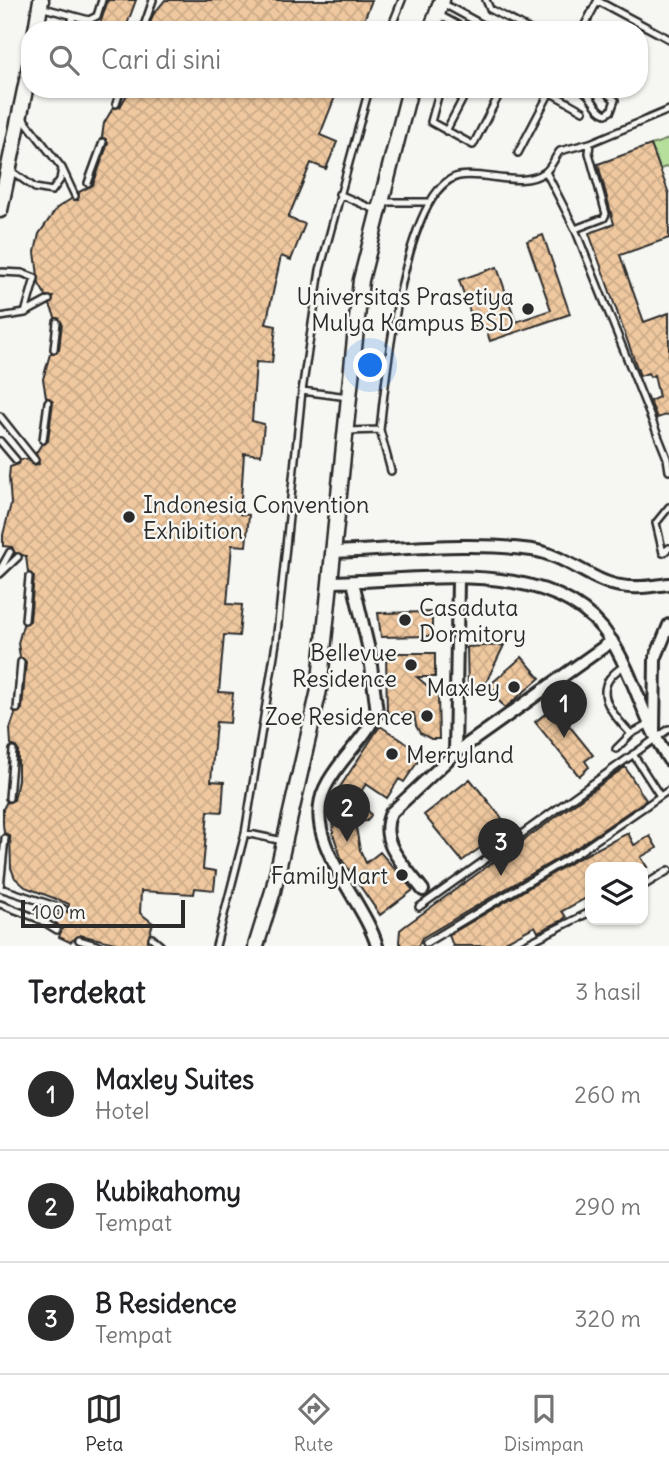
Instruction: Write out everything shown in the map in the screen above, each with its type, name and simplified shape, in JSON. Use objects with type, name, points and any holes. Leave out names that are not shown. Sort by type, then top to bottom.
[{"type":"street","points":[[38,21],[41,3]]},
{"type":"street","points":[[0,210],[24,98]]},
{"type":"street","points":[[256,946],[284,842],[319,690],[362,281],[408,98]]},
{"type":"street","points":[[334,552],[502,547],[536,551],[568,560],[619,586],[643,588],[669,584]]},
{"type":"street","points":[[331,582],[501,579],[531,583],[559,594],[600,624],[612,641],[654,738],[669,760]]},
{"type":"street","points":[[455,753],[458,580]]},
{"type":"street","points":[[353,582],[372,668],[377,712],[323,790],[321,820],[328,852],[362,907],[377,946]]},
{"type":"street","points":[[654,738],[652,690],[655,659],[669,625]]},
{"type":"street","points":[[423,890],[387,842],[386,822],[391,813],[455,753],[612,641]]},
{"type":"lane","points":[[41,3],[83,21],[94,19],[102,0]]},
{"type":"lane","points":[[146,21],[153,0]]},
{"type":"lane","points":[[394,21],[402,0]]},
{"type":"lane","points":[[486,0],[491,9],[513,21]]},
{"type":"lane","points":[[587,21],[598,0],[637,21]]},
{"type":"lane","points":[[440,6],[457,21]]},
{"type":"lane","points":[[440,6],[472,21]]},
{"type":"lane","points":[[72,21],[73,17]]},
{"type":"lane","points":[[648,27],[669,38]]},
{"type":"lane","points":[[116,104],[118,98]]},
{"type":"lane","points":[[216,946],[245,833],[276,643],[302,391],[320,270],[366,98]]},
{"type":"lane","points":[[438,98],[431,122],[473,145],[497,98]]},
{"type":"lane","points":[[446,131],[463,98]]},
{"type":"lane","points":[[518,153],[542,98]]},
{"type":"lane","points":[[560,98],[583,111]]},
{"type":"lane","points":[[592,98],[596,108],[606,114],[611,111],[615,100],[613,98]]},
{"type":"lane","points":[[391,471],[380,430],[387,355],[412,243],[434,193],[457,176],[521,178],[546,172],[560,151],[590,143],[669,110]]},
{"type":"lane","points":[[21,116],[62,168],[75,196]]},
{"type":"lane","points":[[88,183],[103,142]]},
{"type":"lane","points":[[575,229],[604,218],[606,214],[589,153],[590,143]]},
{"type":"lane","points":[[10,170],[35,188],[52,191],[60,180],[62,168]]},
{"type":"lane","points":[[546,172],[575,229],[667,458],[669,471]]},
{"type":"lane","points":[[339,194],[379,206],[429,202]]},
{"type":"lane","points":[[0,272],[22,273],[34,278],[25,313]]},
{"type":"lane","points":[[0,317],[25,313],[48,300]]},
{"type":"lane","points":[[54,349],[57,322]]},
{"type":"lane","points":[[302,391],[349,398]]},
{"type":"lane","points":[[43,440],[48,402]]},
{"type":"lane","points":[[0,416],[35,460]]},
{"type":"lane","points":[[345,431],[380,430]]},
{"type":"lane","points":[[0,440],[16,460]]},
{"type":"lane","points":[[669,507],[656,523],[663,553],[669,548]]},
{"type":"lane","points":[[0,572],[10,552]]},
{"type":"lane","points":[[0,572],[18,557]]},
{"type":"lane","points":[[25,620],[29,577]]},
{"type":"lane","points":[[17,709],[21,662]]},
{"type":"lane","points":[[624,666],[606,681],[603,692],[619,722],[631,734]]},
{"type":"lane","points":[[616,748],[631,734],[649,724]]},
{"type":"lane","points":[[419,907],[669,729]]},
{"type":"lane","points":[[9,798],[13,750]]},
{"type":"lane","points":[[633,754],[660,796]]},
{"type":"lane","points":[[426,943],[582,850],[669,790]]},
{"type":"lane","points":[[245,833],[284,842]]},
{"type":"lane","points":[[5,838],[0,888],[64,909]]},
{"type":"lane","points":[[648,883],[669,870]]},
{"type":"lane","points":[[23,913],[29,898]]},
{"type":"lane","points":[[0,904],[57,930]]},
{"type":"lane","points":[[522,946],[585,914]]},
{"type":"lane","points":[[152,938],[161,946]]},
{"type":"lane","points":[[79,940],[99,946]]},
{"type":"green space","points":[[669,139],[669,166],[660,169],[651,145]]},
{"type":"building","points":[[108,0],[136,0],[128,21],[101,21]]},
{"type":"building","points":[[165,0],[372,0],[364,21],[151,21]]},
{"type":"building","name":"Indonesia Convention Exhibition","points":[[125,98],[334,98],[320,135],[337,142],[326,169],[311,163],[288,218],[305,224],[291,260],[281,256],[266,324],[276,326],[272,363],[256,362],[252,421],[264,424],[261,455],[244,453],[240,514],[249,515],[246,546],[232,545],[227,604],[242,605],[239,636],[224,635],[219,692],[233,693],[230,723],[216,722],[211,781],[224,782],[222,812],[208,811],[203,869],[216,871],[214,890],[195,888],[194,894],[141,891],[140,913],[153,923],[146,946],[128,946],[80,935],[70,942],[59,937],[62,929],[56,923],[57,915],[68,912],[69,904],[25,887],[15,878],[11,868],[10,836],[4,833],[3,824],[3,809],[6,803],[14,800],[18,780],[18,750],[11,744],[10,729],[15,714],[22,709],[26,662],[20,657],[18,643],[23,625],[30,621],[34,577],[28,572],[26,556],[15,553],[12,547],[3,546],[11,504],[10,467],[19,464],[21,459],[28,459],[34,465],[39,464],[36,453],[41,445],[48,441],[53,402],[46,397],[43,379],[50,354],[59,350],[62,323],[55,317],[50,305],[53,297],[46,296],[39,284],[35,252],[39,234],[57,208],[71,199],[78,200],[79,192],[93,185],[108,143],[102,137],[104,123],[113,108],[120,107]]},
{"type":"building","points":[[651,145],[669,194],[669,238],[620,255],[644,322],[669,313],[669,414],[657,418],[650,401],[659,397],[654,375],[650,377],[648,373],[640,376],[589,233],[614,224],[598,164]]},
{"type":"building","points":[[543,235],[570,314],[490,341],[486,329],[477,332],[459,280],[497,267],[516,322],[551,310],[527,241]]},
{"type":"building","name":"Casaduta Dormitory","points":[[432,612],[432,636],[381,637],[378,613]]},
{"type":"building","points":[[504,645],[483,689],[468,690],[467,647]]},
{"type":"building","points":[[386,653],[435,653],[435,677],[417,677],[438,695],[439,739],[431,739],[420,733],[414,713],[387,713]]},
{"type":"building","name":"Maxley","points":[[522,657],[540,678],[505,708],[496,697],[499,689],[485,689]]},
{"type":"building","points":[[554,707],[593,755],[585,761],[589,767],[579,776],[535,722]]},
{"type":"building","points":[[380,726],[423,754],[404,782],[399,779],[387,798],[366,784],[358,796],[356,807],[367,809],[371,815],[367,821],[355,822],[360,850],[366,863],[380,852],[413,890],[380,915],[342,860],[333,834],[334,806],[340,787]]},
{"type":"building","points":[[625,767],[646,800],[579,846],[422,938],[418,946],[402,946],[399,942],[400,930]]},
{"type":"building","points":[[470,779],[509,827],[462,861],[424,815]]},
{"type":"building","points":[[628,833],[634,845],[650,836],[657,848],[641,857],[644,862],[585,862],[585,899],[562,911],[566,917],[561,921],[538,932],[535,926],[498,946],[453,946],[449,935],[577,859]]},
{"type":"place","name":"Universitas Prasetiya Mulya Kampus BSD","points":[[528,309]]},
{"type":"place","name":"Indonesia Convention Exhibition","points":[[129,517]]},
{"type":"place","name":"Casaduta Dormitory","points":[[405,620]]},
{"type":"place","name":"Bellevue Residence","points":[[411,665]]},
{"type":"place","name":"Maxley","points":[[514,687]]},
{"type":"place","name":"Zoe Residence","points":[[427,716]]},
{"type":"place","name":"Maxley Suites","points":[[564,738]]},
{"type":"place","name":"Merryland","points":[[392,754]]},
{"type":"place","name":"Kubikahomy","points":[[347,842]]},
{"type":"place","name":"FamilyMart","points":[[402,875]]},
{"type":"place","name":"B Residence","points":[[501,876]]}]
